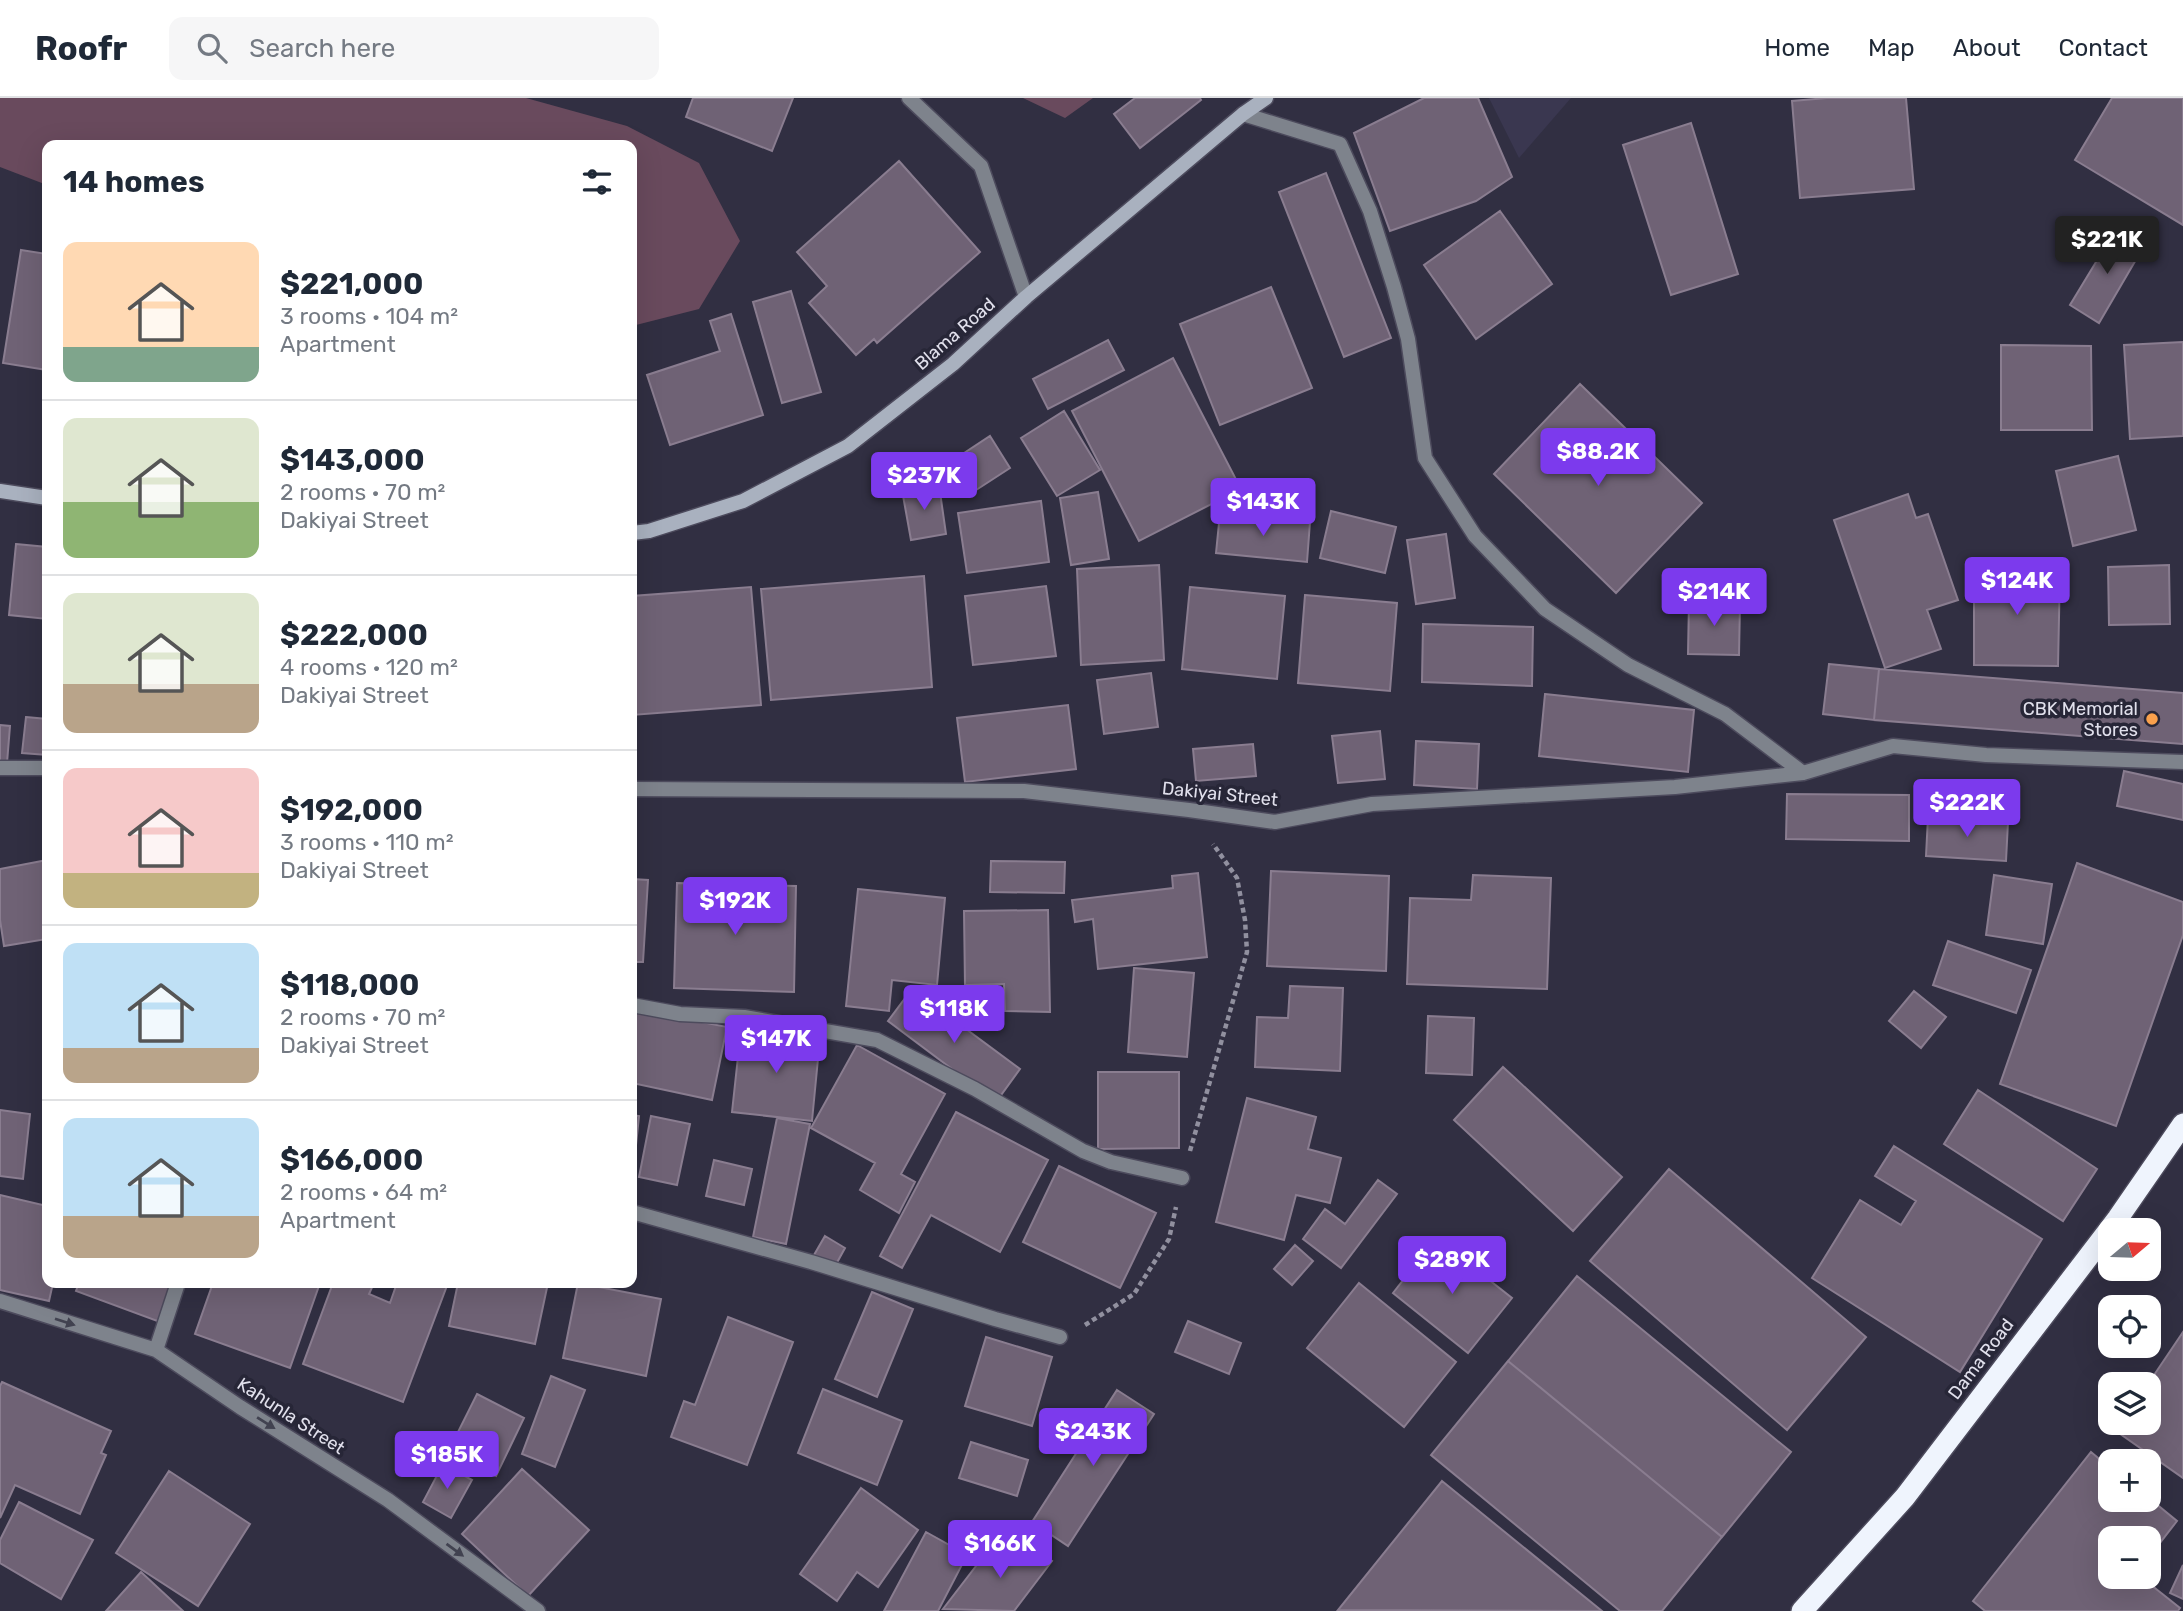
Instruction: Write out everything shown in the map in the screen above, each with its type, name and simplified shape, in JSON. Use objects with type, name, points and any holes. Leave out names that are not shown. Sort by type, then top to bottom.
[{"type":"highway","name":"Dama Road","points":[[1802,1611],[1905,1497],[2118,1218],[2183,1124]]},
{"type":"street","points":[[909,98],[981,166],[1026,298]]},
{"type":"street","name":"Blama Road","points":[[637,532],[743,501],[848,446],[953,364],[1026,298],[1243,114],[1266,98]]},
{"type":"street","points":[[1243,114],[1340,144],[1370,211],[1401,313],[1410,350],[1425,458],[1475,536],[1545,609],[1628,664],[1725,714],[1803,773]]},
{"type":"street","points":[[0,491],[42,497]]},
{"type":"street","name":"Dakiyai Street","points":[[637,789],[1024,791],[1275,822],[1372,804],[1675,788],[1803,773],[1893,746],[1986,755],[2183,762]]},
{"type":"street","points":[[0,768],[42,768]]},
{"type":"street","points":[[637,1006],[680,1014],[744,1017],[877,1040],[975,1090],[1083,1151],[1111,1162],[1182,1178]]},
{"type":"street","points":[[637,1213],[811,1262],[995,1320],[1060,1337]]},
{"type":"street","points":[[156,1350],[176,1288]]},
{"type":"street","name":"Kahunla Street","points":[[0,1301],[156,1350],[240,1407],[388,1500],[538,1611]]},
{"type":"path","points":[[1060,1337],[1068,1336],[1134,1294],[1170,1239],[1182,1178],[1247,952],[1245,920],[1237,878],[1189,810]]},
{"type":"shaded area","points":[[0,98],[526,98],[627,126],[699,163],[740,241],[699,309],[637,325],[637,140],[42,140],[42,183],[0,167]]},
{"type":"shaded area","points":[[1023,98],[1093,98],[1065,118]]},
{"type":"shaded area","points":[[1489,98],[1571,98],[1519,158]]},
{"type":"building","points":[[693,98],[793,98],[772,151],[686,117]]},
{"type":"building","points":[[1135,98],[1201,100],[1140,148],[1114,114]]},
{"type":"building","points":[[1424,98],[1478,98],[1512,177],[1476,201],[1390,231],[1354,133]]},
{"type":"building","points":[[1906,98],[1914,189],[1800,198],[1792,101]]},
{"type":"building","points":[[2112,98],[2183,98],[2183,225],[2075,160]]},
{"type":"building","points":[[1691,123],[1738,274],[1671,295],[1623,145]]},
{"type":"building","points":[[899,161],[980,252],[877,343],[874,339],[856,355],[809,303],[827,286],[797,252]]},
{"type":"building","points":[[1326,173],[1391,338],[1344,357],[1279,192]]},
{"type":"building","points":[[1500,211],[1552,284],[1476,339],[1424,265]]},
{"type":"building","points":[[2116,229],[2144,246],[2099,323],[2070,305]]},
{"type":"building","points":[[21,250],[42,253],[42,369],[3,363]]},
{"type":"building","points":[[1271,287],[1312,388],[1220,425],[1180,324]]},
{"type":"building","points":[[791,291],[821,392],[782,403],[753,302]]},
{"type":"building","points":[[731,314],[763,415],[670,445],[647,375],[720,351],[710,321]]},
{"type":"building","points":[[1108,340],[1124,370],[1048,409],[1033,379]]},
{"type":"building","points":[[2183,342],[2183,436],[2130,439],[2124,345]]},
{"type":"building","points":[[2001,345],[2091,346],[2092,430],[2001,430]]},
{"type":"building","points":[[1173,358],[1241,489],[1139,541],[1072,411]]},
{"type":"building","points":[[1580,384],[1702,503],[1616,593],[1494,474]]},
{"type":"building","points":[[1064,411],[1100,470],[1057,496],[1021,438]]},
{"type":"building","points":[[990,436],[1010,468],[970,494],[949,463]]},
{"type":"building","points":[[2118,456],[2136,530],[2073,546],[2056,471]]},
{"type":"building","points":[[939,485],[946,534],[911,540],[902,490]]},
{"type":"building","points":[[1098,492],[1109,559],[1071,565],[1060,498]]},
{"type":"building","points":[[1908,494],[1916,518],[1928,514],[1958,600],[1927,610],[1941,649],[1885,668],[1834,520]]},
{"type":"building","points":[[1041,501],[1049,562],[967,573],[958,513]]},
{"type":"building","points":[[1331,511],[1396,527],[1385,573],[1320,558]]},
{"type":"building","points":[[1220,513],[1310,522],[1307,562],[1216,553]]},
{"type":"building","points":[[1446,534],[1455,598],[1416,604],[1407,540]]},
{"type":"building","points":[[16,544],[42,547],[42,618],[9,615]]},
{"type":"building","points":[[1159,565],[1164,660],[1081,665],[1077,569]]},
{"type":"building","points":[[2169,565],[2170,624],[2109,625],[2108,567]]},
{"type":"building","points":[[1974,568],[2060,569],[2058,666],[1974,665]]},
{"type":"building","points":[[924,576],[932,687],[771,700],[761,589]]},
{"type":"building","points":[[1046,586],[1056,656],[973,665],[965,596]]},
{"type":"building","points":[[751,587],[761,705],[637,715],[637,596]]},
{"type":"building","points":[[1190,587],[1285,596],[1277,679],[1182,669]]},
{"type":"building","points":[[1305,595],[1397,603],[1390,691],[1298,683]]},
{"type":"building","points":[[1689,601],[1740,603],[1739,655],[1688,654]]},
{"type":"building","points":[[1423,624],[1533,627],[1532,686],[1422,682]]},
{"type":"building","points":[[1829,664],[1879,669],[1874,720],[1823,714]]},
{"type":"building","points":[[1879,669],[2183,693],[2183,744],[1874,720]]},
{"type":"building","points":[[1151,673],[1158,727],[1104,734],[1097,680]]},
{"type":"building","points":[[1545,694],[1694,710],[1688,772],[1539,756]]},
{"type":"building","points":[[1068,705],[1076,769],[965,782],[957,718]]},
{"type":"building","points":[[26,717],[42,719],[42,755],[22,753]]},
{"type":"building","points":[[0,725],[10,726],[7,763],[0,763]]},
{"type":"building","points":[[1380,731],[1385,779],[1338,783],[1332,736]]},
{"type":"building","points":[[1416,741],[1479,744],[1477,789],[1414,785]]},
{"type":"building","points":[[1253,744],[1256,776],[1196,781],[1193,749]]},
{"type":"building","points":[[2124,771],[2183,784],[2183,820],[2117,806]]},
{"type":"building","points":[[1787,794],[1909,795],[1909,841],[1786,839]]},
{"type":"building","points":[[1928,817],[2008,822],[2006,861],[1926,856]]},
{"type":"building","points":[[42,861],[42,940],[4,946],[0,920],[0,869]]},
{"type":"building","points":[[991,861],[1065,862],[1064,893],[990,892]]},
{"type":"building","points":[[2077,863],[2183,902],[2183,935],[2116,1126],[2000,1084]]},
{"type":"building","points":[[1271,871],[1389,876],[1386,971],[1267,966]]},
{"type":"building","points":[[1198,873],[1207,957],[1098,969],[1093,919],[1075,922],[1072,900],[1173,888],[1172,876]]},
{"type":"building","points":[[1473,875],[1551,878],[1547,989],[1407,984],[1410,898],[1471,900]]},
{"type":"building","points":[[1994,875],[2052,884],[2043,944],[1986,935]]},
{"type":"building","points":[[637,879],[648,880],[643,962],[637,962]]},
{"type":"building","points":[[677,883],[796,886],[794,992],[674,988]]},
{"type":"building","points":[[858,889],[945,898],[937,985],[892,980],[889,1011],[846,1006]]},
{"type":"building","points":[[1048,910],[1050,1012],[1005,1011],[1004,984],[965,985],[964,911]]},
{"type":"building","points":[[1948,941],[2031,970],[2016,1013],[1933,985]]},
{"type":"building","points":[[1134,968],[1194,973],[1187,1057],[1128,1052]]},
{"type":"building","points":[[1290,986],[1343,988],[1340,1071],[1255,1067],[1257,1017],[1288,1018]]},
{"type":"building","points":[[912,989],[1020,1069],[996,1102],[888,1021]]},
{"type":"building","points":[[1914,991],[1946,1017],[1921,1048],[1889,1021]]},
{"type":"building","points":[[637,1009],[727,1027],[712,1100],[637,1084]]},
{"type":"building","points":[[1428,1016],[1474,1018],[1472,1075],[1426,1073]]},
{"type":"building","points":[[741,1029],[820,1038],[812,1121],[732,1112]]},
{"type":"building","points":[[857,1045],[945,1094],[901,1174],[915,1182],[899,1213],[860,1190],[875,1163],[811,1128]]},
{"type":"building","points":[[1503,1067],[1622,1177],[1573,1231],[1454,1120]]},
{"type":"building","points":[[1098,1072],[1179,1072],[1179,1148],[1098,1149]]},
{"type":"building","points":[[1978,1090],[2097,1169],[2063,1221],[1944,1144]]},
{"type":"building","points":[[1247,1098],[1316,1117],[1308,1149],[1341,1158],[1330,1203],[1296,1195],[1284,1240],[1216,1222]]},
{"type":"building","points":[[0,1110],[30,1114],[23,1179],[0,1176]]},
{"type":"building","points":[[956,1112],[1048,1160],[1000,1252],[931,1215],[902,1268],[880,1256]]},
{"type":"building","points":[[651,1116],[690,1124],[677,1185],[639,1177]]},
{"type":"building","points":[[777,1118],[810,1124],[786,1244],[753,1237]]},
{"type":"building","points":[[1894,1146],[2042,1239],[1960,1372],[1812,1278],[1860,1200],[1901,1225],[1916,1201],[1875,1176]]},
{"type":"building","points":[[714,1160],[752,1169],[744,1205],[706,1196]]},
{"type":"building","points":[[1059,1166],[1156,1213],[1120,1288],[1023,1242]]},
{"type":"building","points":[[1669,1169],[1866,1337],[1787,1430],[1590,1261]]},
{"type":"building","points":[[1378,1180],[1397,1194],[1341,1268],[1303,1239],[1325,1209],[1345,1224]]},
{"type":"building","points":[[0,1195],[42,1205],[42,1288],[52,1288],[49,1301],[0,1290]]},
{"type":"building","points":[[825,1236],[845,1248],[834,1268],[814,1255]]},
{"type":"building","points":[[1436,1238],[1512,1298],[1468,1353],[1393,1293]]},
{"type":"building","points":[[1295,1245],[1313,1261],[1292,1285],[1274,1269]]},
{"type":"building","points":[[1577,1276],[1791,1452],[1722,1537],[1508,1361]]},
{"type":"building","points":[[1359,1283],[1456,1362],[1404,1427],[1307,1348]]},
{"type":"building","points":[[77,1288],[172,1288],[160,1322],[76,1291]]},
{"type":"building","points":[[211,1288],[318,1288],[290,1368],[195,1334]]},
{"type":"building","points":[[331,1288],[372,1288],[369,1294],[390,1303],[395,1288],[446,1288],[403,1402],[303,1364]]},
{"type":"building","points":[[457,1288],[547,1288],[535,1344],[449,1326]]},
{"type":"building","points":[[577,1288],[604,1288],[661,1299],[646,1376],[563,1358]]},
{"type":"building","points":[[872,1292],[913,1309],[877,1397],[835,1379]]},
{"type":"building","points":[[728,1317],[793,1342],[747,1465],[671,1437],[684,1401],[695,1405]]},
{"type":"building","points":[[1188,1321],[1241,1343],[1229,1374],[1175,1352]]},
{"type":"building","points":[[2183,1332],[2183,1478],[2161,1463],[2161,1449],[2142,1449],[2122,1435],[2161,1435],[2161,1372],[2156,1372]]},
{"type":"building","points":[[986,1337],[1052,1357],[1032,1426],[965,1406]]},
{"type":"building","points":[[1508,1361],[1722,1537],[1662,1611],[1620,1611],[1431,1455]]},
{"type":"building","points":[[551,1376],[585,1390],[555,1467],[522,1454]]},
{"type":"building","points":[[2,1382],[111,1431],[101,1453],[106,1455],[80,1514],[15,1485],[0,1518]]},
{"type":"building","points":[[823,1389],[902,1421],[877,1485],[798,1453]]},
{"type":"building","points":[[1117,1390],[1154,1414],[1068,1546],[1032,1522]]},
{"type":"building","points":[[477,1394],[524,1418],[496,1476],[448,1452]]},
{"type":"building","points":[[971,1442],[1028,1460],[1017,1496],[959,1478]]},
{"type":"building","points":[[2091,1452],[2098,1458],[2098,1512],[2161,1512],[2161,1508],[2177,1521],[2161,1542],[2161,1526],[2098,1526],[2098,1589],[2156,1589],[2180,1608],[2178,1611],[1985,1611],[1973,1601]]},
{"type":"building","points":[[443,1464],[472,1480],[451,1518],[423,1502]]},
{"type":"building","points":[[522,1469],[589,1530],[528,1596],[462,1534]]},
{"type":"building","points":[[169,1471],[250,1524],[198,1606],[116,1553]]},
{"type":"building","points":[[1442,1481],[1602,1611],[1338,1610]]},
{"type":"building","points":[[861,1488],[918,1530],[878,1587],[857,1572],[837,1601],[800,1574]]},
{"type":"building","points":[[19,1502],[93,1540],[61,1599],[0,1563],[0,1540]]},
{"type":"building","points":[[926,1532],[967,1555],[938,1611],[884,1611]]},
{"type":"building","points":[[1027,1541],[1052,1561],[1014,1611],[943,1609],[993,1544],[1013,1559]]},
{"type":"building","points":[[2183,1565],[2183,1599],[2170,1593]]},
{"type":"building","points":[[141,1572],[183,1611],[106,1611]]},
{"type":"place","name":"CBK Memorial Stores","points":[[2152,719]]}]
